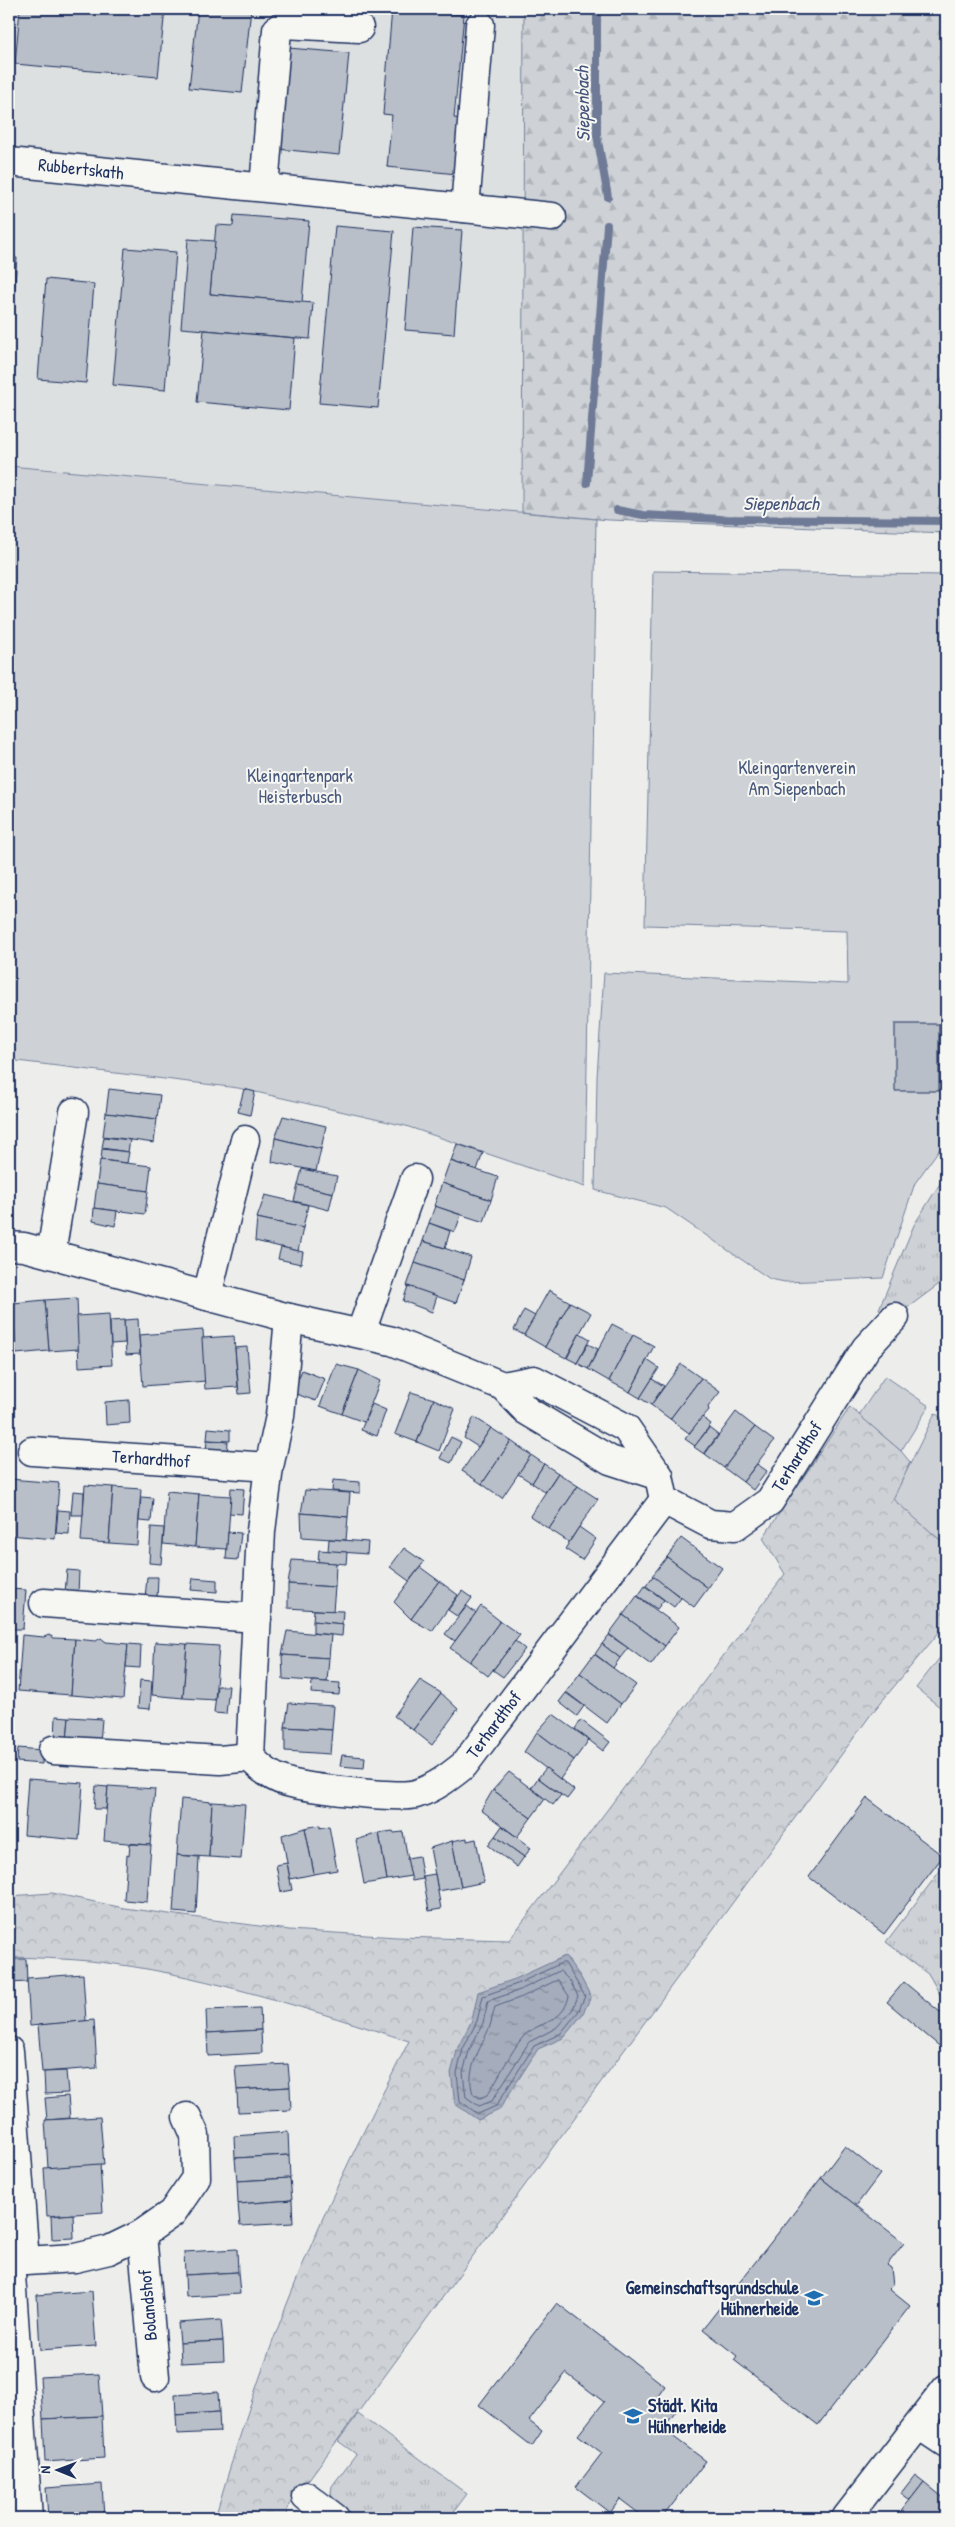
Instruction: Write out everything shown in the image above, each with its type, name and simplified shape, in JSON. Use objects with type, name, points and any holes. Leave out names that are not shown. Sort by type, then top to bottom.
[{"type":"street","points":[[264,187],[277,30],[284,24],[359,28]]},
{"type":"street","points":[[465,208],[480,25]]},
{"type":"street","name":"Rubbertskath","points":[[9,162],[552,217]]},
{"type":"street","points":[[51,1254],[74,1112]]},
{"type":"street","points":[[207,1296],[245,1140]]},
{"type":"street","points":[[361,1332],[415,1179]]},
{"type":"street","name":"Terhardthof","points":[[9,1246],[24,1247],[289,1318],[361,1332],[392,1341],[503,1386],[527,1411],[661,1488],[710,1524],[735,1526],[770,1501],[866,1348],[895,1317]]},
{"type":"street","points":[[53,1750],[220,1760],[250,1757],[261,1531],[269,1467],[280,1416],[289,1318]]},
{"type":"street","name":"Terhardthof","points":[[32,1451],[269,1467]]},
{"type":"street","name":"Terhardthof","points":[[250,1757],[261,1770],[287,1782],[389,1796],[414,1795],[440,1784],[464,1765],[661,1488]]},
{"type":"street","points":[[44,1603],[257,1618]]},
{"type":"street","points":[[9,2051],[15,2261],[28,2518]]},
{"type":"street","points":[[15,2261],[75,2258],[109,2250],[142,2234],[172,2213],[196,2178],[195,2135],[187,2117]]},
{"type":"street","name":"Bolandshof","points":[[142,2234],[155,2377]]},
{"type":"street","points":[[846,2518],[946,2389]]},
{"type":"street","points":[[919,2424],[946,2443]]},
{"type":"street","points":[[306,2496],[335,2518]]},
{"type":"shaded area","points":[[9,9],[524,9],[522,512],[9,466]]},
{"type":"green space","points":[[524,9],[946,9],[946,533],[609,520],[522,512]]},
{"type":"green space","name":"Kleingartenpark Heisterbusch","points":[[9,466],[596,519],[585,1187],[406,1126],[238,1088],[9,1060]]},
{"type":"green space","name":"Kleingartenverein Am Siepenbach","points":[[653,571],[946,575],[946,1140],[915,1183],[883,1278],[785,1282],[770,1279],[666,1208],[595,1190],[597,1077],[604,973],[848,984],[847,931],[645,925]]},
{"type":"green space","points":[[946,1174],[946,1279],[895,1317],[879,1309],[914,1225]]},
{"type":"green space","points":[[885,1376],[929,1406],[901,1451],[859,1415]]},
{"type":"green space","points":[[850,1407],[901,1451],[910,1462],[894,1499],[946,1545],[946,1624],[872,1713],[287,2509],[286,2518],[215,2518],[262,2372],[303,2264],[362,2134],[409,2041],[264,1996],[189,1977],[102,1962],[9,1957],[9,1896],[52,1893],[124,1908],[289,1930],[397,1937],[509,1940],[785,1574],[763,1538]]},
{"type":"green space","points":[[935,1413],[946,1422],[946,1545],[893,1499]]},
{"type":"green space","points":[[946,1650],[946,1712],[916,1688]]},
{"type":"green space","points":[[946,1863],[946,2005],[929,1975],[886,1942]]},
{"type":"green space","points":[[358,2414],[467,2494],[449,2518],[355,2518],[333,2500],[332,2486],[356,2454],[338,2441]]},
{"type":"water","points":[[565,1956],[580,1976],[591,1997],[582,2015],[563,2038],[538,2049],[499,2110],[478,2120],[455,2104],[451,2073],[458,2047],[472,2020],[478,1992],[515,1979]]},
{"type":"building","points":[[20,9],[165,9],[158,77],[15,64]]},
{"type":"building","points":[[198,9],[251,9],[242,93],[189,88]]},
{"type":"building","points":[[392,9],[464,15],[454,118],[462,119],[457,174],[387,167],[392,115],[383,114]]},
{"type":"building","points":[[288,48],[349,53],[339,155],[278,149]]},
{"type":"building","points":[[234,215],[309,221],[302,302],[210,294],[216,225],[233,226]]},
{"type":"building","points":[[335,226],[394,231],[378,408],[319,403]]},
{"type":"building","points":[[413,227],[462,230],[454,334],[405,330]]},
{"type":"building","points":[[188,239],[215,241],[210,294],[313,303],[310,339],[181,328]]},
{"type":"building","points":[[125,248],[176,252],[165,390],[113,385]]},
{"type":"building","points":[[9,257],[17,258],[14,295],[9,295]]},
{"type":"building","points":[[46,279],[94,284],[86,383],[38,379]]},
{"type":"building","points":[[204,330],[295,338],[289,410],[197,402]]},
{"type":"building","points":[[895,1024],[939,1024],[939,1091],[895,1091]]},
{"type":"building","points":[[109,1089],[160,1095],[157,1119],[106,1113]]},
{"type":"building","points":[[244,1089],[255,1092],[250,1115],[238,1112]]},
{"type":"building","points":[[106,1113],[157,1119],[154,1143],[103,1136]]},
{"type":"building","points":[[283,1116],[326,1126],[321,1149],[275,1138]]},
{"type":"building","points":[[104,1137],[130,1140],[128,1152],[102,1148]]},
{"type":"building","points":[[275,1138],[321,1149],[316,1171],[272,1162]]},
{"type":"building","points":[[457,1144],[483,1153],[477,1170],[451,1161]]},
{"type":"building","points":[[102,1149],[129,1152],[127,1163],[101,1160]]},
{"type":"building","points":[[100,1160],[151,1166],[148,1191],[97,1184]]},
{"type":"building","points":[[450,1161],[498,1177],[491,1200],[442,1183]]},
{"type":"building","points":[[302,1169],[337,1176],[333,1193],[298,1185]]},
{"type":"building","points":[[442,1183],[491,1200],[484,1222],[434,1206]]},
{"type":"building","points":[[97,1184],[148,1191],[145,1214],[122,1211],[120,1213],[118,1211],[94,1208]]},
{"type":"building","points":[[298,1185],[333,1193],[329,1210],[294,1201]]},
{"type":"building","points":[[265,1195],[308,1205],[303,1228],[257,1218]]},
{"type":"building","points":[[435,1206],[461,1215],[455,1232],[429,1223]]},
{"type":"building","points":[[94,1208],[117,1211],[115,1226],[93,1221]]},
{"type":"building","points":[[257,1218],[303,1228],[298,1251],[255,1241]]},
{"type":"building","points":[[429,1223],[450,1231],[445,1248],[423,1241]]},
{"type":"building","points":[[423,1241],[471,1257],[464,1280],[415,1263]]},
{"type":"building","points":[[281,1247],[303,1252],[301,1264],[278,1259]]},
{"type":"building","points":[[415,1263],[464,1280],[456,1303],[407,1286]]},
{"type":"building","points":[[408,1286],[437,1296],[432,1312],[403,1301]]},
{"type":"building","points":[[549,1290],[570,1302],[545,1347],[524,1335]]},
{"type":"building","points":[[9,1296],[13,1296],[14,1321],[9,1321]]},
{"type":"building","points":[[77,1298],[79,1349],[49,1351],[45,1300]]},
{"type":"building","points":[[45,1300],[49,1351],[16,1354],[13,1303]]},
{"type":"building","points":[[570,1302],[591,1313],[566,1358],[545,1347]]},
{"type":"building","points":[[524,1310],[535,1316],[524,1335],[514,1330]]},
{"type":"building","points":[[109,1314],[112,1365],[79,1367],[77,1316]]},
{"type":"building","points":[[138,1319],[140,1354],[126,1355],[124,1320]]},
{"type":"building","points":[[124,1320],[125,1343],[111,1344],[110,1321]]},
{"type":"building","points":[[612,1324],[633,1335],[609,1381],[588,1369]]},
{"type":"building","points":[[203,1330],[206,1381],[143,1386],[139,1335]]},
{"type":"building","points":[[580,1333],[590,1339],[577,1363],[567,1358]]},
{"type":"building","points":[[633,1335],[654,1346],[630,1392],[609,1381]]},
{"type":"building","points":[[234,1336],[238,1387],[205,1389],[202,1338]]},
{"type":"building","points":[[588,1344],[598,1349],[588,1369],[577,1363]]},
{"type":"building","points":[[247,1347],[251,1393],[239,1394],[235,1348]]},
{"type":"building","points":[[647,1360],[659,1368],[640,1398],[630,1392]]},
{"type":"building","points":[[336,1364],[359,1370],[342,1414],[320,1406]]},
{"type":"building","points":[[681,1364],[701,1378],[670,1419],[651,1405]]},
{"type":"building","points":[[302,1370],[325,1379],[316,1401],[293,1393]]},
{"type":"building","points":[[359,1370],[380,1381],[364,1422],[342,1414]]},
{"type":"building","points":[[701,1378],[720,1392],[708,1407],[709,1410],[689,1433],[670,1419]]},
{"type":"building","points":[[652,1379],[664,1386],[651,1405],[640,1398]]},
{"type":"building","points":[[411,1392],[434,1399],[417,1442],[395,1434]]},
{"type":"building","points":[[434,1399],[455,1409],[439,1451],[417,1442]]},
{"type":"building","points":[[129,1400],[130,1423],[106,1425],[105,1402]]},
{"type":"building","points":[[372,1404],[386,1410],[377,1436],[361,1430]]},
{"type":"building","points":[[736,1412],[755,1427],[724,1468],[705,1454]]},
{"type":"building","points":[[474,1417],[491,1428],[478,1447],[464,1438]]},
{"type":"building","points":[[702,1417],[711,1424],[695,1446],[685,1439]]},
{"type":"building","points":[[755,1427],[774,1441],[743,1482],[724,1468]]},
{"type":"building","points":[[208,1428],[230,1430],[230,1441],[207,1440]]},
{"type":"building","points":[[491,1428],[511,1441],[482,1484],[462,1471]]},
{"type":"building","points":[[709,1428],[718,1435],[704,1454],[694,1447]]},
{"type":"building","points":[[451,1437],[461,1442],[451,1463],[440,1458]]},
{"type":"building","points":[[207,1440],[228,1442],[227,1454],[206,1452]]},
{"type":"building","points":[[511,1441],[531,1455],[502,1498],[482,1484]]},
{"type":"building","points":[[531,1455],[544,1464],[532,1483],[518,1474]]},
{"type":"building","points":[[544,1464],[558,1473],[545,1492],[532,1483]]},
{"type":"building","points":[[757,1464],[767,1471],[753,1490],[743,1482]]},
{"type":"building","points":[[558,1473],[578,1486],[549,1529],[530,1516]]},
{"type":"building","points":[[9,1479],[59,1483],[55,1539],[9,1535]]},
{"type":"building","points":[[333,1480],[360,1482],[360,1493],[332,1491]]},
{"type":"building","points":[[85,1485],[113,1487],[109,1543],[81,1541]]},
{"type":"building","points":[[578,1486],[598,1499],[569,1542],[549,1529]]},
{"type":"building","points":[[113,1487],[141,1489],[137,1545],[109,1543]]},
{"type":"building","points":[[231,1488],[244,1489],[242,1514],[229,1513]]},
{"type":"building","points":[[305,1490],[350,1493],[348,1517],[301,1513]]},
{"type":"building","points":[[73,1491],[84,1492],[83,1515],[71,1515]]},
{"type":"building","points":[[167,1491],[199,1494],[195,1547],[163,1544]]},
{"type":"building","points":[[199,1494],[231,1496],[227,1549],[195,1547]]},
{"type":"building","points":[[141,1497],[153,1498],[151,1522],[139,1521]]},
{"type":"building","points":[[58,1510],[70,1511],[69,1534],[56,1533]]},
{"type":"building","points":[[301,1513],[348,1517],[346,1540],[302,1537]]},
{"type":"building","points":[[151,1527],[164,1528],[161,1564],[149,1563]]},
{"type":"building","points":[[579,1527],[596,1539],[582,1560],[565,1549]]},
{"type":"building","points":[[228,1532],[241,1533],[238,1560],[226,1559]]},
{"type":"building","points":[[681,1538],[722,1568],[708,1588],[667,1557]]},
{"type":"building","points":[[329,1539],[368,1542],[367,1554],[328,1551]]},
{"type":"building","points":[[404,1548],[424,1562],[409,1581],[390,1567]]},
{"type":"building","points":[[319,1550],[347,1552],[346,1564],[318,1562]]},
{"type":"building","points":[[667,1557],[708,1588],[694,1607],[652,1576]]},
{"type":"building","points":[[292,1560],[336,1563],[335,1587],[288,1584]]},
{"type":"building","points":[[420,1567],[439,1581],[411,1619],[394,1602]]},
{"type":"building","points":[[67,1570],[79,1571],[78,1594],[65,1593]]},
{"type":"building","points":[[653,1576],[681,1598],[674,1607],[646,1586]]},
{"type":"building","points":[[147,1577],[158,1577],[157,1600],[145,1599]]},
{"type":"building","points":[[193,1578],[217,1580],[217,1592],[191,1590]]},
{"type":"building","points":[[439,1581],[458,1595],[432,1631],[411,1619]]},
{"type":"building","points":[[288,1584],[335,1587],[333,1611],[288,1608]]},
{"type":"building","points":[[645,1586],[664,1600],[657,1609],[638,1596]]},
{"type":"building","points":[[9,1589],[26,1590],[23,1629],[9,1629]]},
{"type":"building","points":[[462,1591],[472,1598],[458,1617],[448,1610]]},
{"type":"building","points":[[637,1596],[679,1627],[665,1646],[623,1615]]},
{"type":"building","points":[[467,1606],[476,1613],[455,1641],[445,1634]]},
{"type":"building","points":[[481,1606],[500,1621],[470,1662],[450,1648]]},
{"type":"building","points":[[314,1610],[343,1611],[342,1624],[313,1621]]},
{"type":"building","points":[[623,1615],[665,1646],[651,1665],[609,1634]]},
{"type":"building","points":[[313,1621],[343,1624],[342,1636],[313,1633]]},
{"type":"building","points":[[500,1621],[520,1635],[488,1676],[470,1662]]},
{"type":"building","points":[[287,1631],[331,1635],[329,1658],[282,1655]]},
{"type":"building","points":[[22,1635],[44,1637],[49,1635],[54,1638],[75,1639],[71,1695],[18,1691]]},
{"type":"building","points":[[609,1635],[628,1648],[620,1658],[602,1644]]},
{"type":"building","points":[[101,1638],[106,1642],[128,1644],[123,1699],[71,1695],[75,1639],[96,1641]]},
{"type":"building","points":[[515,1641],[525,1649],[503,1677],[493,1670]]},
{"type":"building","points":[[155,1642],[187,1644],[183,1698],[152,1695]]},
{"type":"building","points":[[128,1644],[141,1645],[140,1668],[126,1667]]},
{"type":"building","points":[[187,1644],[219,1646],[215,1700],[183,1698]]},
{"type":"building","points":[[602,1644],[620,1658],[613,1668],[595,1654]]},
{"type":"building","points":[[594,1654],[636,1685],[621,1704],[580,1673]]},
{"type":"building","points":[[282,1655],[329,1658],[327,1682],[283,1679]]},
{"type":"building","points":[[580,1673],[621,1704],[607,1723],[566,1692]]},
{"type":"building","points":[[140,1680],[152,1681],[150,1709],[138,1708]]},
{"type":"building","points":[[420,1680],[441,1693],[413,1730],[394,1716]]},
{"type":"building","points":[[312,1681],[340,1683],[339,1695],[311,1693]]},
{"type":"building","points":[[217,1686],[229,1686],[226,1714],[214,1713]]},
{"type":"building","points":[[441,1693],[458,1709],[432,1745],[413,1730]]},
{"type":"building","points":[[566,1693],[584,1706],[577,1716],[559,1702]]},
{"type":"building","points":[[289,1703],[334,1706],[332,1730],[285,1727]]},
{"type":"building","points":[[553,1714],[589,1740],[574,1760],[537,1732]]},
{"type":"building","points":[[56,1716],[69,1717],[67,1741],[55,1740]]},
{"type":"building","points":[[69,1717],[102,1719],[100,1743],[67,1741]]},
{"type":"building","points":[[581,1720],[610,1742],[603,1751],[575,1729]]},
{"type":"building","points":[[285,1727],[332,1730],[330,1754],[285,1751]]},
{"type":"building","points":[[537,1732],[574,1760],[560,1779],[524,1752]]},
{"type":"building","points":[[18,1748],[42,1750],[42,1764],[17,1762]]},
{"type":"building","points":[[342,1755],[365,1757],[364,1768],[340,1766]]},
{"type":"building","points":[[546,1768],[574,1790],[567,1799],[538,1778]]},
{"type":"building","points":[[509,1772],[545,1799],[531,1818],[493,1790]]},
{"type":"building","points":[[538,1778],[561,1795],[553,1805],[531,1788]]},
{"type":"building","points":[[28,1779],[83,1783],[79,1840],[24,1835]]},
{"type":"building","points":[[96,1786],[108,1787],[106,1809],[94,1809]]},
{"type":"building","points":[[108,1786],[155,1789],[150,1845],[104,1841]]},
{"type":"building","points":[[493,1790],[531,1818],[517,1837],[481,1810]]},
{"type":"building","points":[[867,1798],[943,1856],[884,1934],[809,1877]]},
{"type":"building","points":[[181,1799],[212,1802],[209,1857],[177,1855]]},
{"type":"building","points":[[212,1802],[245,1804],[241,1859],[209,1857]]},
{"type":"building","points":[[320,1825],[320,1828],[329,1826],[337,1870],[314,1874],[305,1828]]},
{"type":"building","points":[[502,1826],[531,1848],[524,1857],[495,1836]]},
{"type":"building","points":[[305,1828],[314,1874],[290,1879],[282,1835]]},
{"type":"building","points":[[393,1831],[394,1833],[403,1832],[411,1876],[387,1880],[379,1833]]},
{"type":"building","points":[[379,1833],[387,1880],[364,1884],[356,1840]]},
{"type":"building","points":[[495,1836],[524,1857],[517,1867],[488,1845]]},
{"type":"building","points":[[467,1838],[467,1841],[476,1839],[484,1882],[461,1887],[452,1841]]},
{"type":"building","points":[[452,1841],[461,1887],[438,1891],[430,1848]]},
{"type":"building","points":[[130,1844],[151,1845],[147,1902],[124,1900],[127,1855],[129,1856]]},
{"type":"building","points":[[177,1855],[199,1857],[196,1914],[173,1912]]},
{"type":"building","points":[[419,1856],[423,1879],[412,1881],[407,1858]]},
{"type":"building","points":[[287,1863],[292,1890],[281,1892],[276,1865]]},
{"type":"building","points":[[435,1874],[441,1909],[429,1911],[423,1876]]},
{"type":"building","points":[[9,1959],[26,1959],[27,1982],[9,1983]]},
{"type":"building","points":[[83,1974],[86,2021],[30,2026],[27,1978]]},
{"type":"building","points":[[904,1982],[946,2017],[944,2050],[887,2002]]},
{"type":"building","points":[[260,2008],[261,2030],[207,2033],[206,2010]]},
{"type":"building","points":[[94,2020],[97,2068],[42,2072],[38,2025]]},
{"type":"building","points":[[261,2030],[262,2053],[208,2056],[207,2033]]},
{"type":"building","points":[[288,2064],[290,2087],[237,2090],[235,2067]]},
{"type":"building","points":[[66,2071],[68,2093],[45,2094],[44,2072]]},
{"type":"building","points":[[290,2087],[291,2110],[238,2112],[237,2090]]},
{"type":"building","points":[[68,2096],[70,2118],[47,2120],[45,2098]]},
{"type":"building","points":[[100,2117],[104,2165],[48,2168],[45,2120]]},
{"type":"building","points":[[288,2132],[289,2155],[235,2158],[234,2136]]},
{"type":"building","points":[[845,2146],[880,2174],[856,2206],[821,2178]]},
{"type":"building","points":[[289,2155],[290,2178],[237,2181],[235,2158]]},
{"type":"building","points":[[100,2164],[103,2212],[47,2216],[44,2168]]},
{"type":"building","points":[[290,2178],[292,2200],[238,2204],[237,2181]]},
{"type":"building","name":"Gemeinschaftsgrundschule Hühnerheide","points":[[821,2178],[904,2243],[887,2265],[891,2268],[893,2285],[889,2289],[910,2306],[818,2425],[734,2360],[737,2356],[703,2329]]},
{"type":"building","points":[[292,2200],[293,2223],[240,2226],[238,2204]]},
{"type":"building","points":[[73,2214],[74,2238],[52,2239],[51,2216]]},
{"type":"building","points":[[237,2249],[238,2272],[185,2275],[184,2252]]},
{"type":"building","points":[[238,2272],[240,2294],[186,2297],[185,2275]]},
{"type":"building","points":[[92,2291],[96,2346],[40,2350],[37,2295]]},
{"type":"building","name":"Städt. Kita Hühnerheide","points":[[557,2303],[665,2386],[658,2396],[677,2410],[663,2429],[706,2461],[662,2518],[645,2518],[620,2499],[610,2513],[576,2487],[602,2453],[578,2435],[604,2402],[566,2373],[529,2421],[542,2431],[532,2446],[479,2405]]},
{"type":"building","points":[[221,2320],[223,2341],[180,2343],[178,2323]]},
{"type":"building","points":[[223,2341],[224,2361],[181,2363],[180,2343]]},
{"type":"building","points":[[99,2374],[102,2416],[43,2419],[40,2377]]},
{"type":"building","points":[[218,2392],[219,2412],[176,2415],[175,2395]]},
{"type":"building","points":[[219,2412],[220,2432],[177,2434],[176,2415]]},
{"type":"building","points":[[102,2416],[104,2458],[45,2462],[43,2419]]},
{"type":"building","points":[[915,2475],[924,2482],[910,2500],[901,2493]]},
{"type":"building","points":[[924,2482],[946,2500],[946,2518],[896,2518]]},
{"type":"building","points":[[102,2484],[104,2518],[48,2518],[46,2488]]},
{"type":"waterway","name":"Siepenbach","points":[[597,9],[597,135],[608,197]]},
{"type":"waterway","name":"Siepenbach","points":[[587,483],[607,225]]},
{"type":"waterway","name":"Siepenbach","points":[[617,510],[643,515],[721,519],[946,521]]},
{"type":"place","name":"Gemeinschaftsgrundschule Hühnerheide","points":[[814,2298]]},
{"type":"place","name":"Städt. Kita Hühnerheide","points":[[633,2416]]}]
